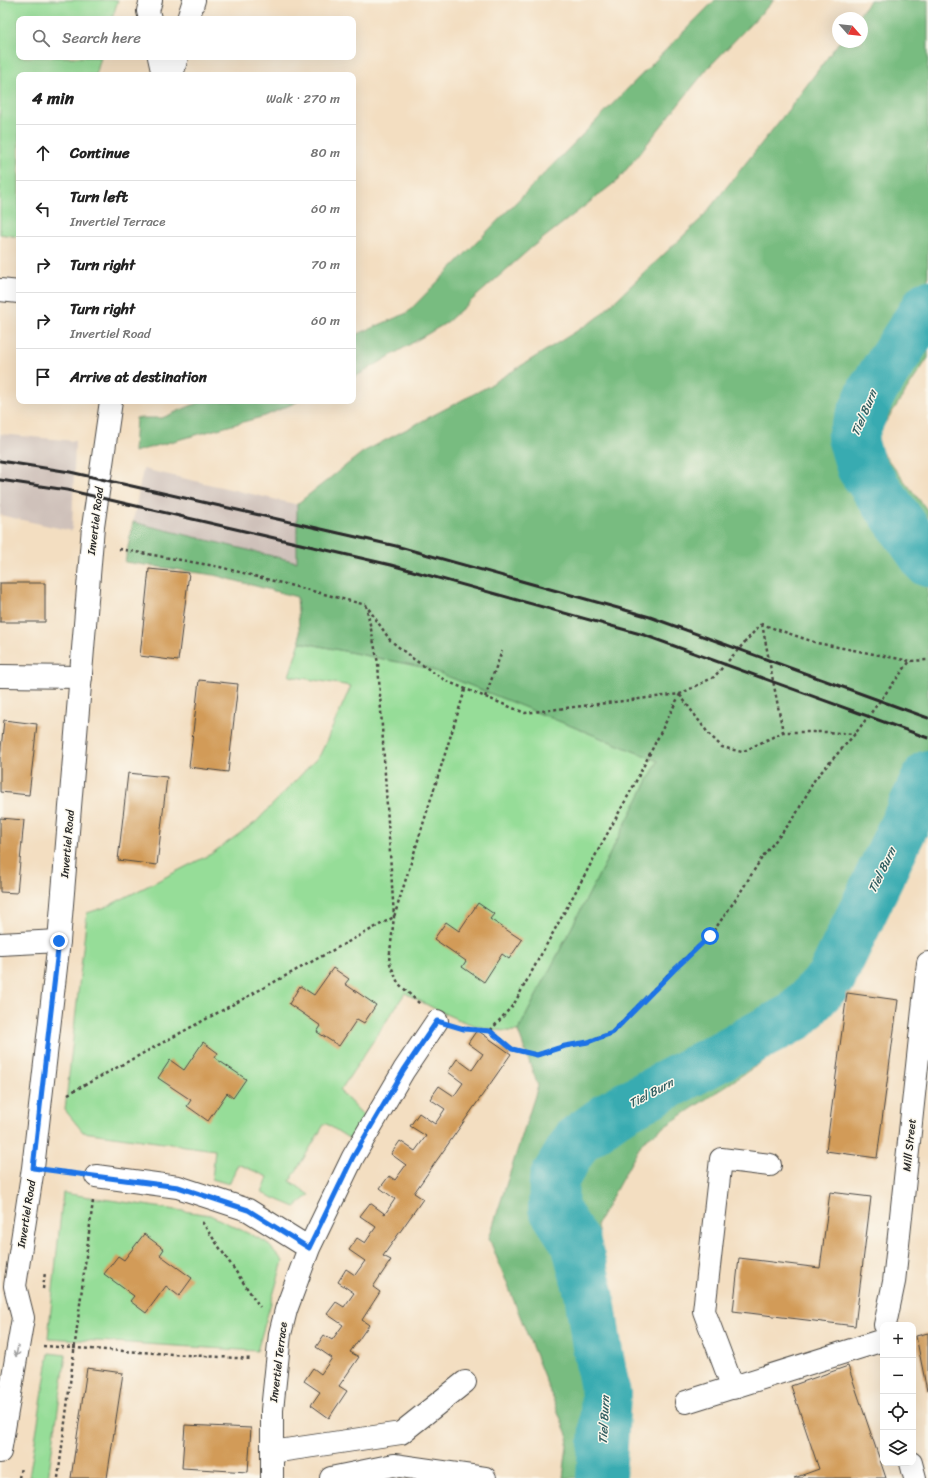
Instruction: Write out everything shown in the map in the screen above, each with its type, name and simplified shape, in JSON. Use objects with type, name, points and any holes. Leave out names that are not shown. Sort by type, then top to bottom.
[{"type":"street","points":[[149,16],[148,11],[151,0]]},
{"type":"street","points":[[189,16],[194,0]]},
{"type":"street","points":[[160,60],[162,72]]},
{"type":"street","points":[[173,72],[176,60]]},
{"type":"street","points":[[0,290],[16,292]]},
{"type":"street","name":"Invertiel Road","points":[[0,1452],[23,1318],[15,1286],[33,1168],[59,941],[93,527],[111,404]]},
{"type":"street","points":[[0,676],[81,677]]},
{"type":"street","points":[[0,944],[59,941]]},
{"type":"street","name":"Mill Street","points":[[886,1322],[894,1282],[928,964]]},
{"type":"street","name":"Invertiel Terrace","points":[[272,1478],[272,1410],[280,1334],[286,1310],[309,1248],[353,1157],[404,1070],[437,1021]]},
{"type":"street","points":[[733,1388],[704,1311],[721,1159],[770,1165]]},
{"type":"street","points":[[96,1176],[178,1187],[248,1210],[309,1248]]},
{"type":"street","points":[[0,1302],[15,1286]]},
{"type":"street","name":"Mill Street","points":[[686,1402],[733,1388],[880,1339]]},
{"type":"street","points":[[272,1452],[401,1433],[465,1382]]},
{"type":"street","points":[[331,1478],[394,1465],[485,1478]]},
{"type":"street","points":[[912,1466],[915,1478]]},
{"type":"path","points":[[119,549],[220,567],[300,587],[366,606],[390,640],[412,658],[446,681],[465,690],[525,713],[680,694],[714,677],[762,624]]},
{"type":"path","points":[[366,606],[378,663],[394,917],[389,961],[398,983],[437,1021],[464,1029],[490,1031],[512,1049],[537,1055],[565,1046],[588,1042],[612,1033],[710,936],[738,896],[763,856],[794,818],[815,779],[855,734],[910,661]]},
{"type":"path","points":[[762,624],[817,643],[910,661],[928,660]]},
{"type":"path","points":[[762,624],[783,732]]},
{"type":"path","points":[[485,697],[502,652]]},
{"type":"path","points":[[64,1097],[394,917],[465,690]]},
{"type":"path","points":[[680,694],[708,734],[722,747],[742,752],[783,732],[855,734]]},
{"type":"path","points":[[490,1031],[514,1004],[630,792],[680,694]]},
{"type":"path","points":[[33,1168],[96,1176],[58,1478]]},
{"type":"path","points":[[200,1219],[239,1278],[280,1334]]},
{"type":"path","points":[[37,1346],[277,1361]]},
{"type":"shaded area","points":[[0,434],[75,441],[72,531],[0,515]]},
{"type":"shaded area","points":[[143,469],[338,514],[305,565],[133,522]]},
{"type":"green space","points":[[0,0],[118,0],[113,16],[16,16],[16,60],[100,60],[97,72],[16,72],[16,237],[0,234]]},
{"type":"green space","points":[[715,0],[774,0],[707,69],[618,180],[532,247],[446,323],[356,376],[356,335],[407,313]]},
{"type":"green space","points":[[870,0],[928,0],[928,358],[873,441],[928,511],[928,790],[856,964],[804,1034],[643,1141],[597,1224],[624,1436],[615,1478],[563,1478],[568,1437],[489,1238],[538,1086],[518,1031],[658,761],[427,668],[300,642],[297,597],[214,575],[125,562],[133,522],[297,562],[297,504],[363,452],[487,387],[596,319],[701,219],[789,109],[835,48],[868,48],[868,12],[861,12]]},
{"type":"green space","points":[[195,404],[292,404],[265,416],[134,452],[136,418],[162,418]]},
{"type":"green space","points":[[300,642],[427,668],[658,761],[518,1031],[488,1029],[473,1025],[446,1014],[405,993],[340,1091],[365,1117],[350,1139],[325,1123],[290,1181],[310,1195],[295,1207],[262,1193],[268,1177],[238,1164],[229,1184],[212,1179],[215,1150],[83,1132],[65,1110],[87,913],[106,907],[211,854],[256,822],[320,755],[351,686],[289,676]]},
{"type":"green space","points":[[63,1193],[210,1215],[266,1242],[283,1261],[257,1351],[48,1338]]},
{"type":"green space","points":[[49,1353],[66,1355],[48,1478],[29,1478]]},
{"type":"building","points":[[149,569],[189,573],[178,661],[140,656]]},
{"type":"building","points":[[0,583],[45,583],[45,622],[0,622]]},
{"type":"building","points":[[199,680],[238,684],[228,772],[189,767]]},
{"type":"building","points":[[4,720],[37,724],[29,795],[0,792],[0,758]]},
{"type":"building","points":[[128,773],[167,777],[157,865],[118,860]]},
{"type":"building","points":[[0,818],[24,820],[17,893],[0,892]]},
{"type":"building","points":[[478,903],[494,914],[490,919],[522,940],[509,959],[502,954],[484,982],[462,967],[466,961],[434,939],[446,922],[459,931]]},
{"type":"building","points":[[333,968],[349,979],[345,984],[376,1005],[364,1023],[357,1019],[339,1046],[317,1032],[321,1026],[289,1004],[300,986],[314,995]]},
{"type":"building","points":[[847,993],[898,1000],[877,1158],[826,1151]]},
{"type":"building","points":[[477,1030],[511,1054],[414,1193],[423,1199],[383,1256],[391,1260],[373,1287],[380,1292],[362,1320],[369,1325],[350,1352],[359,1357],[339,1386],[347,1391],[329,1418],[311,1405],[320,1392],[304,1381],[313,1368],[321,1374],[332,1358],[316,1347],[324,1335],[332,1340],[343,1325],[327,1314],[336,1302],[344,1307],[354,1293],[338,1282],[346,1269],[355,1275],[365,1261],[349,1250],[357,1238],[365,1243],[376,1227],[360,1216],[370,1203],[385,1214],[395,1199],[380,1188],[389,1176],[395,1180],[406,1165],[391,1154],[400,1141],[415,1151],[426,1136],[410,1126],[419,1113],[435,1124],[445,1109],[430,1099],[439,1086],[454,1096],[463,1083],[448,1072],[457,1059],[472,1070],[483,1054],[468,1043]]},
{"type":"building","points":[[203,1042],[218,1053],[215,1058],[246,1079],[233,1098],[227,1093],[208,1121],[187,1106],[191,1100],[158,1078],[170,1060],[184,1070]]},
{"type":"building","points":[[830,1192],[871,1197],[855,1326],[733,1311],[739,1258],[820,1268]]},
{"type":"building","points":[[144,1234],[164,1249],[160,1255],[192,1278],[179,1296],[166,1286],[146,1313],[130,1301],[134,1296],[104,1274],[118,1256],[124,1260]]},
{"type":"building","points":[[928,1333],[928,1391],[927,1391],[916,1336]]},
{"type":"building","points":[[848,1366],[880,1460],[880,1466],[882,1466],[886,1478],[794,1478],[819,1469],[791,1386]]},
{"type":"building","points":[[87,1368],[123,1373],[107,1478],[71,1478]]},
{"type":"building","points":[[185,1425],[251,1428],[248,1472],[182,1468]]},
{"type":"waterway","name":"Tiel Burn","points":[[928,305],[872,391],[852,437],[861,467],[928,562]]},
{"type":"waterway","name":"Tiel Burn","points":[[601,1478],[606,1394],[589,1293],[576,1243],[553,1208],[554,1179],[577,1140],[614,1113],[796,1016],[831,978],[928,775]]},
{"type":"railway","points":[[0,461],[70,472],[396,546],[650,617],[928,718]]},
{"type":"railway","points":[[0,480],[67,490],[391,565],[644,635],[928,738]]},
{"type":"route","points":[[59,941],[33,1168],[178,1187],[248,1210],[309,1248],[353,1157],[404,1070],[437,1021],[464,1029],[490,1031],[512,1049],[537,1055],[565,1046],[588,1042],[612,1033],[710,936]]}]
